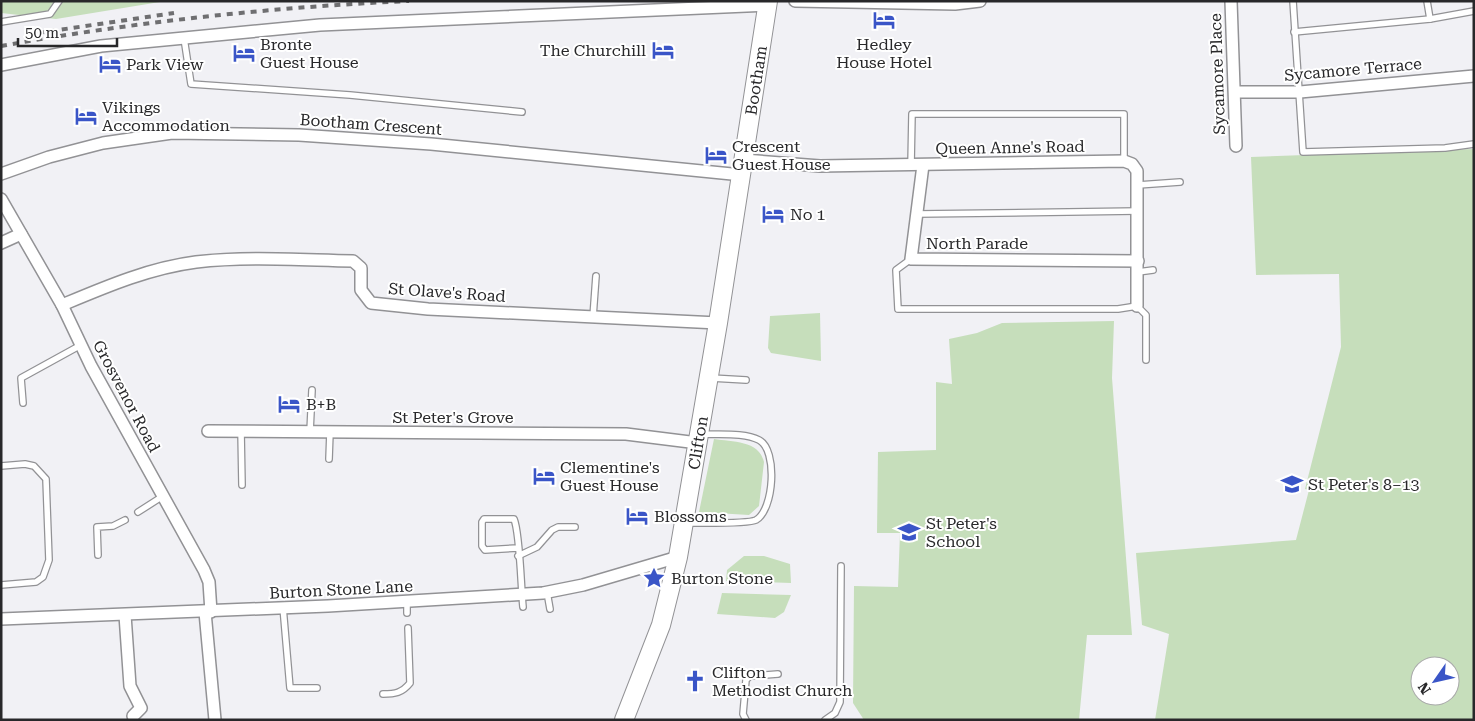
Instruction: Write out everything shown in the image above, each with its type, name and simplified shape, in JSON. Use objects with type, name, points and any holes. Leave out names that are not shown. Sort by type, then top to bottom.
[{"type":"main road","name":"Bootham","points":[[743,168],[767,3]]},
{"type":"main road","name":"Clifton","points":[[624,720],[661,625],[678,557],[743,168]]},
{"type":"street","points":[[795,1],[955,4],[980,1]]},
{"type":"street","name":"Sycamore Place","points":[[1231,1],[1236,146]]},
{"type":"street","points":[[1,65],[101,46],[320,25],[767,3]]},
{"type":"street","name":"Sycamore Terrace","points":[[1235,92],[1300,92],[1474,76]]},
{"type":"street","name":"Bootham Crescent","points":[[1,174],[49,157],[102,143],[172,133],[318,136],[743,168]]},
{"type":"street","points":[[1124,161],[1132,164],[1138,171],[1137,306]]},
{"type":"street","name":"Queen Anne's Road","points":[[743,168],[1124,161]]},
{"type":"street","name":"North Parade","points":[[917,165],[917,214],[911,259],[1138,266]]},
{"type":"street","name":"Grosvenor Road","points":[[1,199],[62,306],[81,346],[207,576],[215,720]]},
{"type":"street","points":[[1,243],[21,234]]},
{"type":"street","name":"St Olave's Road","points":[[62,306],[145,273],[195,262],[242,259],[344,260],[353,261],[361,268],[362,290],[371,303],[428,309],[718,323]]},
{"type":"street","name":"St Peter's Grove","points":[[208,430],[626,434],[699,439]]},
{"type":"street","name":"Burton Stone Lane","points":[[1,619],[208,612],[283,607],[407,607],[547,592],[583,585],[678,557]]},
{"type":"street","points":[[125,615],[130,686],[141,708],[130,718]]},
{"type":"lane","points":[[1,22],[50,14],[59,1]]},
{"type":"lane","points":[[1293,1],[1303,152],[1445,148],[1474,144]]},
{"type":"lane","points":[[1427,1],[1430,19]]},
{"type":"lane","points":[[1294,32],[1430,19],[1474,11]]},
{"type":"lane","points":[[184,38],[190,84],[350,95],[522,112]]},
{"type":"lane","points":[[917,165],[912,114],[1124,114],[1124,161]]},
{"type":"lane","points":[[1138,185],[1180,182]]},
{"type":"lane","points":[[917,214],[1138,211]]},
{"type":"lane","points":[[911,259],[896,270],[898,310],[1118,310],[1137,306],[1146,315],[1146,360]]},
{"type":"lane","points":[[1138,266],[1153,270]]},
{"type":"lane","points":[[592,317],[596,276]]},
{"type":"lane","points":[[22,403],[21,378],[81,346]]},
{"type":"lane","points":[[709,378],[746,380]]},
{"type":"lane","points":[[310,432],[312,390]]},
{"type":"lane","points":[[242,431],[242,485]]},
{"type":"lane","points":[[329,458],[330,432]]},
{"type":"lane","points":[[684,523],[755,521],[764,513],[769,504],[771,461],[767,449],[760,440],[746,437],[699,439]]},
{"type":"lane","points":[[1,466],[25,464],[34,466],[46,479],[50,560],[43,577],[36,582],[1,585]]},
{"type":"lane","points":[[138,512],[163,496]]},
{"type":"lane","points":[[518,548],[485,550],[482,546],[484,519],[514,518],[518,548],[523,607]]},
{"type":"lane","points":[[98,555],[97,527],[113,526],[124,520]]},
{"type":"lane","points":[[518,556],[537,546],[552,530],[558,527],[575,527]]},
{"type":"lane","points":[[825,720],[834,713],[840,702],[841,566]]},
{"type":"lane","points":[[547,592],[550,609]]},
{"type":"lane","points":[[283,607],[290,688],[317,688]]},
{"type":"lane","points":[[383,694],[395,694],[404,690],[410,683],[408,628]]},
{"type":"lane","points":[[746,720],[743,714],[746,680],[750,676],[778,674]]},
{"type":"green space","points":[[1,1],[166,1],[56,19],[1,13]]},
{"type":"green space","name":"St Peter's 8–13","points":[[1474,149],[1474,720],[1155,720],[1169,634],[1142,625],[1136,553],[1296,540],[1309,490],[1305,489],[1341,347],[1339,274],[1256,275],[1251,157]]},
{"type":"green space","points":[[820,313],[821,361],[771,353],[768,348],[770,316]]},
{"type":"green space","points":[[1114,321],[1112,378],[1132,635],[1087,635],[1079,720],[864,720],[853,703],[854,586],[898,587],[900,533],[877,533],[878,452],[936,450],[936,382],[952,384],[949,339],[977,333],[1002,323]]},
{"type":"green space","points":[[714,439],[744,443],[757,450],[761,455],[764,462],[759,506],[749,515],[699,512]]},
{"type":"green space","points":[[744,556],[764,556],[790,564],[791,583],[726,581],[727,570]]},
{"type":"green space","points":[[722,593],[791,595],[784,612],[775,618],[717,614]]},
{"type":"railway","points":[[1,46],[51,37],[204,17],[307,7],[409,1]]},
{"type":"railway","points":[[38,33],[174,13]]},
{"type":"place","name":"Hedley House Hotel","points":[[884,20]]},
{"type":"place","name":"The Churchill","points":[[663,50]]},
{"type":"place","name":"Bronte Guest House","points":[[244,53]]},
{"type":"place","name":"Park View","points":[[110,64]]},
{"type":"place","name":"Vikings Accommodation","points":[[86,116]]},
{"type":"place","name":"Crescent Guest House","points":[[716,155]]},
{"type":"place","name":"No 1","points":[[773,214]]},
{"type":"place","name":"B+B","points":[[289,404]]},
{"type":"place","name":"Clementine's Guest House","points":[[544,476]]},
{"type":"place","name":"St Peter's 8–13","points":[[1292,484]]},
{"type":"place","name":"Blossoms","points":[[637,516]]},
{"type":"place","name":"St Peter's School","points":[[909,532]]},
{"type":"place","name":"Burton Stone","points":[[654,578]]},
{"type":"place","name":"Clifton Methodist Church","points":[[695,681]]}]
